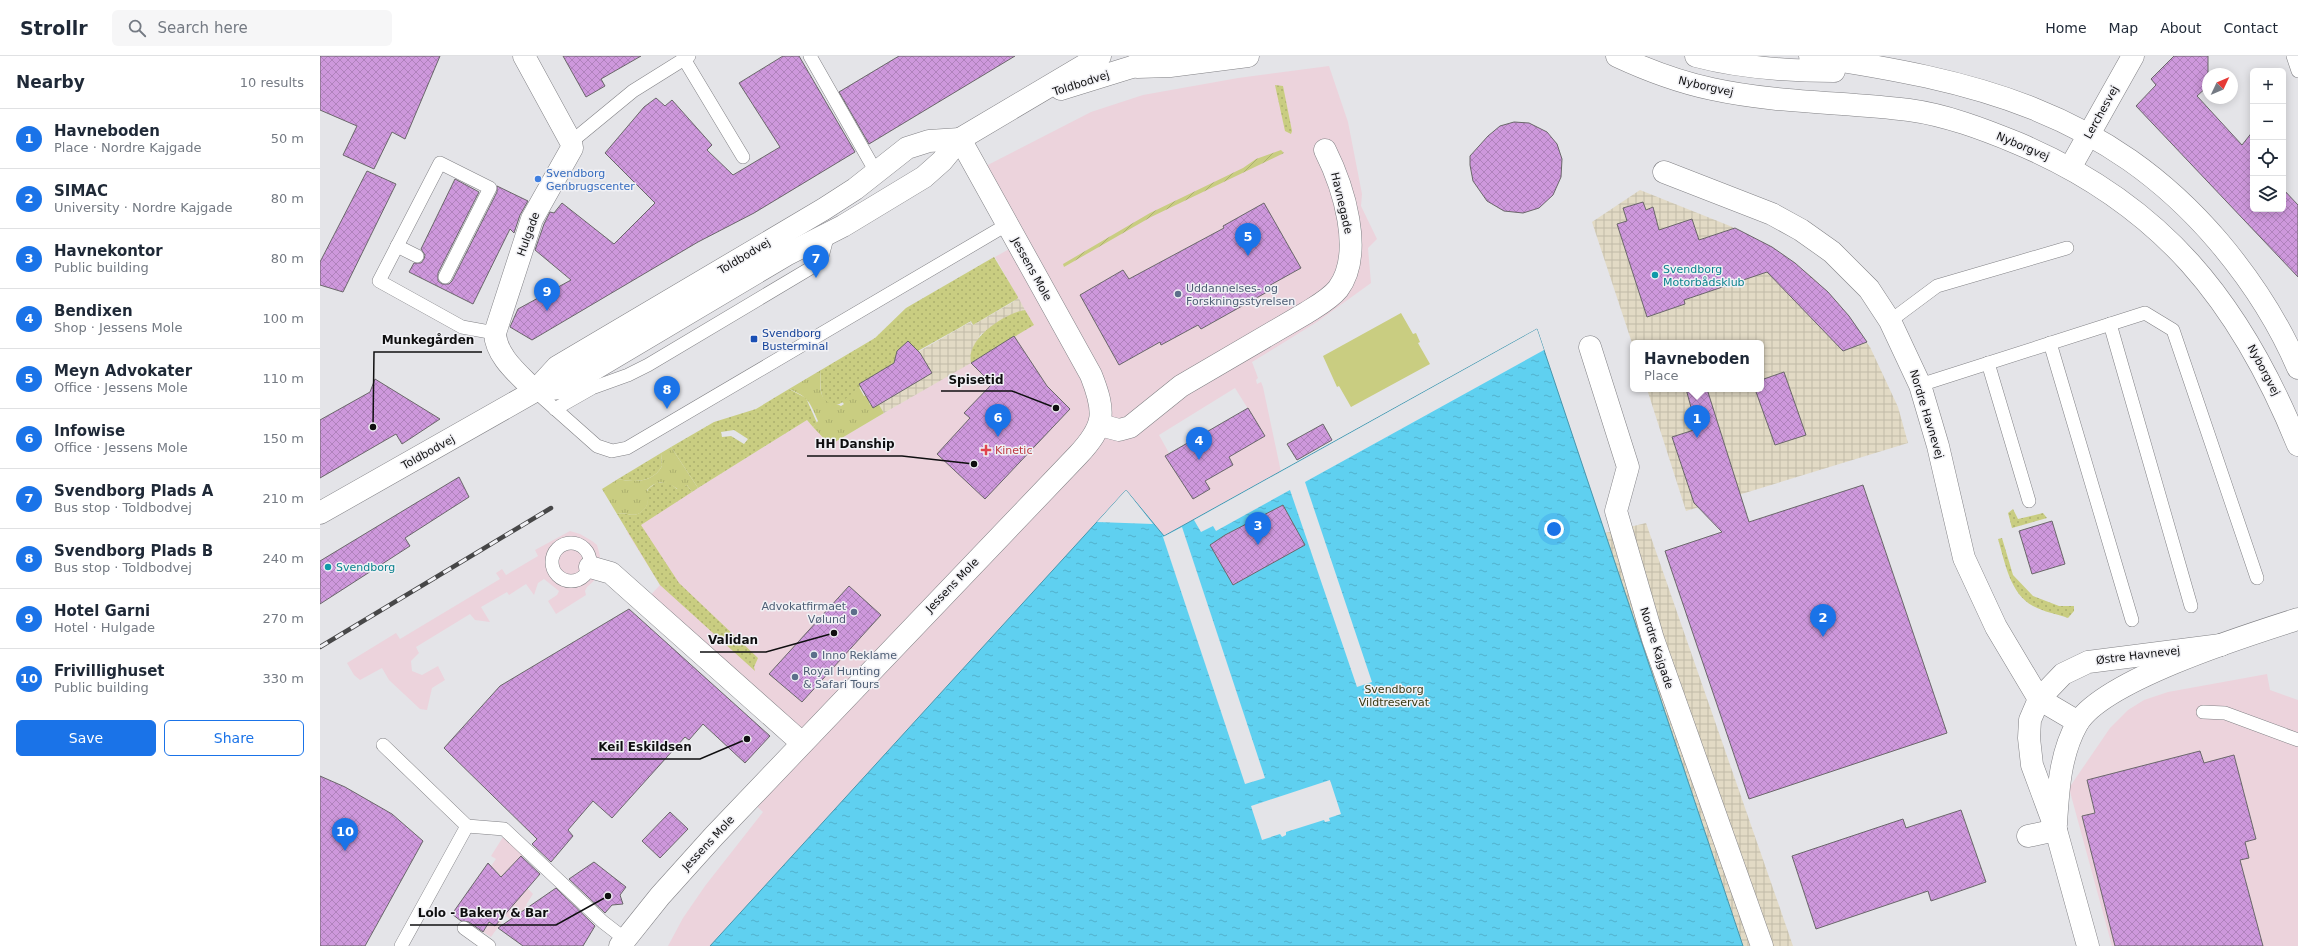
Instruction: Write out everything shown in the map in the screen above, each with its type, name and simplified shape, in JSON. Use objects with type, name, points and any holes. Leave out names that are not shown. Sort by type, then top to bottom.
[{"type":"street","points":[[524,56],[571,142]]},
{"type":"street","name":"Toldbodvej","points":[[536,391],[559,388],[569,384],[786,255],[828,234],[924,177],[942,161],[960,139],[1031,99],[1100,56]]},
{"type":"street","name":"Toldbodvej","points":[[1031,99],[1132,67],[1155,56]]},
{"type":"street","name":"Toldbodvej","points":[[1132,67],[1170,66],[1248,56]]},
{"type":"street","name":"Nyborgvej","points":[[1617,56],[1651,71],[1712,89],[1755,96],[1912,111],[1942,117],[2001,136],[2070,168],[2133,209],[2200,273],[2216,293],[2248,340],[2279,398],[2298,445]]},
{"type":"street","points":[[1696,56],[1744,66],[1773,70],[1904,71]]},
{"type":"street","points":[[1810,56],[1904,71],[1944,80],[2005,98],[2042,112],[2089,134],[2138,166],[2164,186],[2208,230],[2258,292],[2287,341],[2298,368]]},
{"type":"street","name":"Lerchesvej","points":[[2070,168],[2133,56]]},
{"type":"street","name":"Toldbodvej","points":[[320,513],[536,391],[557,367],[824,209],[908,148],[917,144],[960,139]]},
{"type":"street","name":"Jessens Mole","points":[[623,943],[660,896],[802,743],[1078,455],[1091,441],[1100,425],[1099,400],[1091,375],[960,139]]},
{"type":"street","name":"Hulgade","points":[[495,334],[532,219],[570,155],[572,148],[571,142]]},
{"type":"street","name":"Havnegade","points":[[1100,425],[1119,430],[1130,427],[1181,386],[1324,302],[1335,292],[1343,281],[1350,261],[1348,222],[1338,180],[1325,150]]},
{"type":"street","name":"Nordre Havnevej","points":[[1664,172],[1772,214],[1801,230],[1832,252],[1869,289],[1890,321],[1920,385],[1938,446],[1964,558],[1996,627],[2039,699],[2078,722]]},
{"type":"street","points":[[495,334],[495,340],[506,360],[536,391]]},
{"type":"street","name":"Nordre Kajgade","points":[[1590,346],[1628,467],[1616,511],[1653,639],[1762,946]]},
{"type":"street","points":[[590,567],[611,573],[802,743]]},
{"type":"street","name":"Østre Havnevej","points":[[2056,830],[2059,792],[2065,754],[2078,722],[2102,700],[2123,687],[2221,645],[2298,619]]},
{"type":"street","name":"Østre Havnevej","points":[[2088,946],[2056,830],[2034,774],[2031,757],[2030,720],[2039,699],[2063,674],[2088,662],[2221,645]]},
{"type":"street","points":[[2028,836],[2056,830]]},
{"type":"lane","points":[[810,56],[876,172]]},
{"type":"lane","points":[[2292,56],[2298,71]]},
{"type":"lane","points":[[571,142],[633,92],[686,58],[743,157]]},
{"type":"lane","points":[[445,277],[490,188],[440,163],[379,281],[462,327],[495,334]]},
{"type":"lane","points":[[536,391],[597,446],[612,451],[627,448],[1008,224]]},
{"type":"lane","points":[[555,409],[592,388],[628,376],[648,366],[809,269],[822,257],[828,234]]},
{"type":"lane","points":[[397,246],[417,256]]},
{"type":"lane","points":[[1890,321],[1937,286],[2068,248]]},
{"type":"lane","points":[[1920,385],[2145,313],[2174,330],[2257,578]]},
{"type":"lane","points":[[2110,324],[2191,606]]},
{"type":"lane","points":[[2050,343],[2132,620]]},
{"type":"lane","points":[[1988,363],[2029,501]]},
{"type":"lane","points":[[2204,712],[2225,713],[2298,740]]},
{"type":"lane","points":[[383,745],[467,826],[504,829],[603,922],[623,943]]},
{"type":"lane","points":[[401,946],[467,826]]},
{"type":"lane","points":[[464,928],[488,946]]},
{"type":"shaded area","points":[[1329,66],[1348,122],[1362,194],[1361,206],[1377,239],[1368,248],[1371,283],[1317,322],[1252,362],[1258,378],[1256,380],[1257,384],[1261,382],[1263,387],[1281,472],[1163,537],[1126,490],[710,946],[668,946],[683,918],[705,886],[763,812],[749,799],[801,743],[644,602],[660,585],[627,532],[807,420],[830,445],[1033,325],[995,257],[1018,244],[978,170],[1091,112],[1143,95],[1238,78]],"holes":[[[1235,388],[1265,436],[1229,457],[1233,465],[1205,481],[1210,489],[1193,499],[1165,456],[1169,453],[1159,435]]]},
{"type":"shaded area","points":[[1640,190],[1730,226],[1772,247],[1812,277],[1839,304],[1870,347],[1898,407],[1908,443],[1686,511],[1648,392],[1764,392],[1764,340],[1631,340],[1592,222]]},
{"type":"shaded area","points":[[1018,297],[1025,310],[1016,313],[980,335],[970,358],[971,363],[884,413],[878,403],[918,352],[972,321],[971,324],[973,325],[1013,302]]},
{"type":"shaded area","points":[[1646,523],[1793,946],[1743,946],[1605,533]]},
{"type":"shaded area","points":[[570,531],[580,534],[597,545],[600,556],[597,578],[587,587],[585,591],[586,595],[556,614],[548,601],[557,595],[559,591],[544,579],[538,583],[534,595],[526,584],[509,595],[507,592],[481,607],[490,622],[475,620],[470,614],[416,647],[419,653],[411,661],[412,671],[422,675],[438,666],[445,680],[432,688],[427,710],[420,709],[389,680],[382,668],[360,680],[354,675],[347,663],[396,633],[400,639],[500,579],[496,573],[502,569],[506,575],[538,556],[535,550]]},
{"type":"shaded area","points":[[2267,674],[2270,690],[2298,700],[2298,946],[2112,946],[2069,788],[2110,728],[2128,710],[2144,700],[2168,692]]},
{"type":"shaded area","points":[[503,837],[524,854],[502,877],[491,866],[496,859],[491,856]]},
{"type":"shaded area","points":[[516,876],[533,894],[526,905],[533,910],[539,940],[506,916],[491,937],[483,932],[501,906]]},
{"type":"green space","points":[[1275,85],[1283,86],[1292,131],[1291,134],[1285,131]]},
{"type":"green space","points":[[1281,150],[1284,153],[1151,217],[1064,267],[1063,264],[1150,213],[1243,168],[1256,159]]},
{"type":"green space","points":[[994,257],[1018,297],[1017,299],[973,325],[971,321],[900,361],[860,387],[839,404],[830,405],[826,402],[821,392],[821,370],[875,338],[906,308]]},
{"type":"green space","points":[[1025,310],[1034,325],[971,363],[971,354],[974,345],[980,336],[1007,316]]},
{"type":"green space","points":[[1401,313],[1413,334],[1416,333],[1420,342],[1418,343],[1430,364],[1351,407],[1339,386],[1337,387],[1323,356]]},
{"type":"green space","points":[[821,370],[821,393],[825,400],[829,403],[841,406],[844,404],[842,402],[859,387],[864,396],[867,395],[870,405],[878,403],[884,413],[830,445],[813,427],[818,421],[808,401],[801,395],[789,389]]},
{"type":"green space","points":[[789,389],[806,398],[817,423],[813,427],[807,420],[698,488],[671,447],[714,422],[756,409]],"holes":[[[734,430],[748,439],[744,444],[731,436],[722,437],[721,432]]]},
{"type":"green space","points":[[671,447],[698,488],[692,492],[687,485],[679,490],[663,482],[655,484],[647,490],[650,493],[647,505],[642,511],[635,515],[621,513],[617,514],[602,489],[618,479],[637,481],[654,475],[662,466],[661,453]]},
{"type":"green space","points":[[661,453],[662,466],[654,475],[637,481],[618,479]]},
{"type":"green space","points":[[668,482],[677,489],[687,485],[692,492],[641,525],[679,583],[758,658],[754,667],[755,671],[660,585],[617,514],[621,513],[635,515],[639,513],[647,505],[648,489],[656,483]]},
{"type":"green space","points":[[2013,509],[2018,519],[2043,513],[2047,518],[2012,528],[2008,513]]},
{"type":"green space","points":[[2002,538],[2013,575],[2033,596],[2059,606],[2074,606],[2074,611],[2068,618],[2037,608],[2025,601],[2019,594],[2006,567],[1998,539]]},
{"type":"water","name":"Svendborg Vildtreservat","points":[[1537,329],[1743,946],[710,946],[1126,490],[1164,536]]},
{"type":"pier","points":[[1537,329],[1544,350],[1305,482],[1372,682],[1357,687],[1290,490],[1216,531],[1213,526],[1201,532],[1194,520]]},
{"type":"pier","points":[[1126,490],[1153,524],[1097,522]]},
{"type":"pier","points":[[1182,527],[1265,778],[1245,784],[1163,537]]},
{"type":"pier","points":[[1330,780],[1341,814],[1329,818],[1330,821],[1325,822],[1324,820],[1286,832],[1286,835],[1282,837],[1280,834],[1262,840],[1251,806]]},
{"type":"building","points":[[320,56],[440,56],[405,139],[392,132],[374,169],[343,155],[357,126],[320,110]]},
{"type":"building","points":[[563,56],[641,56],[601,79],[605,86],[586,97]]},
{"type":"building","points":[[783,56],[799,56],[855,152],[754,213],[698,242],[532,340],[510,327],[518,309],[571,280],[535,250],[550,212],[554,213],[562,203],[614,244],[655,203],[605,153],[644,107],[656,98],[665,106],[672,100],[712,145],[707,150],[733,175],[780,147],[739,83]]},
{"type":"building","points":[[899,56],[1015,56],[869,144],[839,92]]},
{"type":"building","points":[[2174,56],[2208,56],[2208,68],[2202,68],[2202,91],[2197,96],[2202,101],[2202,104],[2204,104],[2242,145],[2250,135],[2250,212],[2286,212],[2286,192],[2298,205],[2298,277],[2136,106],[2156,85],[2151,79]]},
{"type":"building","points":[[1514,122],[1529,123],[1547,132],[1557,144],[1562,159],[1561,177],[1553,195],[1539,208],[1523,213],[1504,211],[1487,201],[1473,181],[1470,165],[1470,156],[1488,136],[1500,126]]},
{"type":"building","points":[[367,171],[396,184],[343,292],[320,285],[320,262]]},
{"type":"building","points":[[455,179],[479,192],[438,273],[438,281],[442,284],[449,284],[452,281],[497,192],[497,186],[528,201],[520,215],[514,233],[510,229],[473,304],[409,272],[414,263],[421,263],[424,259],[425,255],[421,249]]},
{"type":"building","points":[[1643,202],[1646,210],[1653,207],[1659,230],[1692,219],[1699,240],[1735,228],[1772,247],[1795,263],[1828,292],[1849,316],[1867,342],[1843,351],[1767,272],[1684,300],[1685,304],[1647,317],[1617,224],[1627,221],[1623,208]]},
{"type":"building","points":[[1264,203],[1301,268],[1265,288],[1267,292],[1201,329],[1198,325],[1161,345],[1160,342],[1119,365],[1080,295],[1123,270],[1129,279],[1224,228],[1223,226]]},
{"type":"building","points":[[1014,336],[1047,386],[1070,409],[985,499],[937,454],[970,418],[964,413],[992,384],[971,363]]},
{"type":"building","points":[[908,341],[920,353],[932,373],[873,408],[859,384],[894,363],[897,351]]},
{"type":"building","points":[[1784,372],[1806,435],[1775,445],[1756,392],[1764,392],[1764,379]]},
{"type":"building","points":[[375,379],[440,419],[402,444],[396,434],[320,478],[320,420],[370,392]]},
{"type":"building","points":[[1687,392],[1708,392],[1749,522],[1863,485],[1947,733],[1749,799],[1665,551],[1722,532],[1694,503],[1672,437],[1697,429]]},
{"type":"building","points":[[1248,408],[1265,436],[1229,457],[1233,465],[1205,481],[1210,489],[1193,499],[1165,456]]},
{"type":"building","points":[[1323,424],[1332,440],[1297,460],[1287,444]]},
{"type":"building","points":[[459,477],[469,497],[405,538],[410,546],[320,604],[320,561]]},
{"type":"building","points":[[1283,505],[1305,545],[1233,585],[1210,545],[1225,535]]},
{"type":"building","points":[[2052,521],[2065,564],[2032,574],[2019,531]]},
{"type":"building","points":[[849,586],[881,615],[802,702],[769,674]]},
{"type":"building","points":[[629,609],[770,736],[745,763],[703,724],[689,740],[685,737],[612,818],[593,801],[568,830],[573,836],[551,862],[532,844],[537,839],[444,748],[500,686]]},
{"type":"building","points":[[2200,751],[2204,763],[2234,755],[2256,839],[2245,842],[2249,858],[2240,860],[2263,946],[2115,946],[2082,816],[2095,813],[2087,780]]},
{"type":"building","points":[[320,776],[345,787],[392,814],[423,841],[365,946],[320,946]]},
{"type":"building","points":[[1961,810],[1986,882],[1931,901],[1928,891],[1816,929],[1792,856],[1903,819],[1906,828]]},
{"type":"building","points":[[670,812],[688,829],[660,858],[642,841]]},
{"type":"building","points":[[521,856],[540,874],[495,926],[489,922],[483,932],[469,922],[461,921],[452,914],[488,863],[501,877]]},
{"type":"building","points":[[594,862],[626,887],[620,895],[623,904],[612,905],[605,913],[569,879]]},
{"type":"building","points":[[556,888],[595,926],[583,946],[523,946],[498,928]]},
{"type":"railway","points":[[320,647],[551,508]]},
{"type":"place","name":"Svendborg Genbrugscenter","points":[[538,179]]},
{"type":"place","name":"Meyn Advokater","points":[[1248,256]]},
{"type":"place","name":"Svendborg Motorbådsklub","points":[[1655,275]]},
{"type":"place","name":"Svendborg Plads A","points":[[816,278]]},
{"type":"place","name":"Uddannelses- og Forskningsstyrelsen","points":[[1178,294]]},
{"type":"place","name":"Hotel Garni","points":[[547,311]]},
{"type":"place","name":"Svendborg Busterminal","points":[[754,339]]},
{"type":"place","name":"Spisetid","points":[[1056,408]]},
{"type":"place","name":"Svendborg Plads B","points":[[667,409]]},
{"type":"place","name":"Munkegården","points":[[373,427]]},
{"type":"place","name":"Infowise","points":[[998,437]]},
{"type":"place","name":"Havneboden","points":[[1697,438]]},
{"type":"place","name":"Kinetic","points":[[986,450]]},
{"type":"place","name":"Bendixen","points":[[1199,460]]},
{"type":"place","name":"HH Danship","points":[[974,464]]},
{"type":"place","name":"Havnekontor","points":[[1258,545]]},
{"type":"place","name":"Svendborg","points":[[328,567]]},
{"type":"place","name":"Advokatfirmaet Vølund","points":[[854,612]]},
{"type":"place","name":"Validan","points":[[834,633]]},
{"type":"place","name":"SIMAC","points":[[1823,637]]},
{"type":"place","name":"Inno Reklame","points":[[814,655]]},
{"type":"place","name":"Royal Hunting & Safari Tours","points":[[795,677]]},
{"type":"place","name":"Keil Eskildsen","points":[[747,739]]},
{"type":"place","name":"Frivillighuset","points":[[345,851]]},
{"type":"place","name":"Lolo - Bakery & Bar","points":[[608,896]]}]
